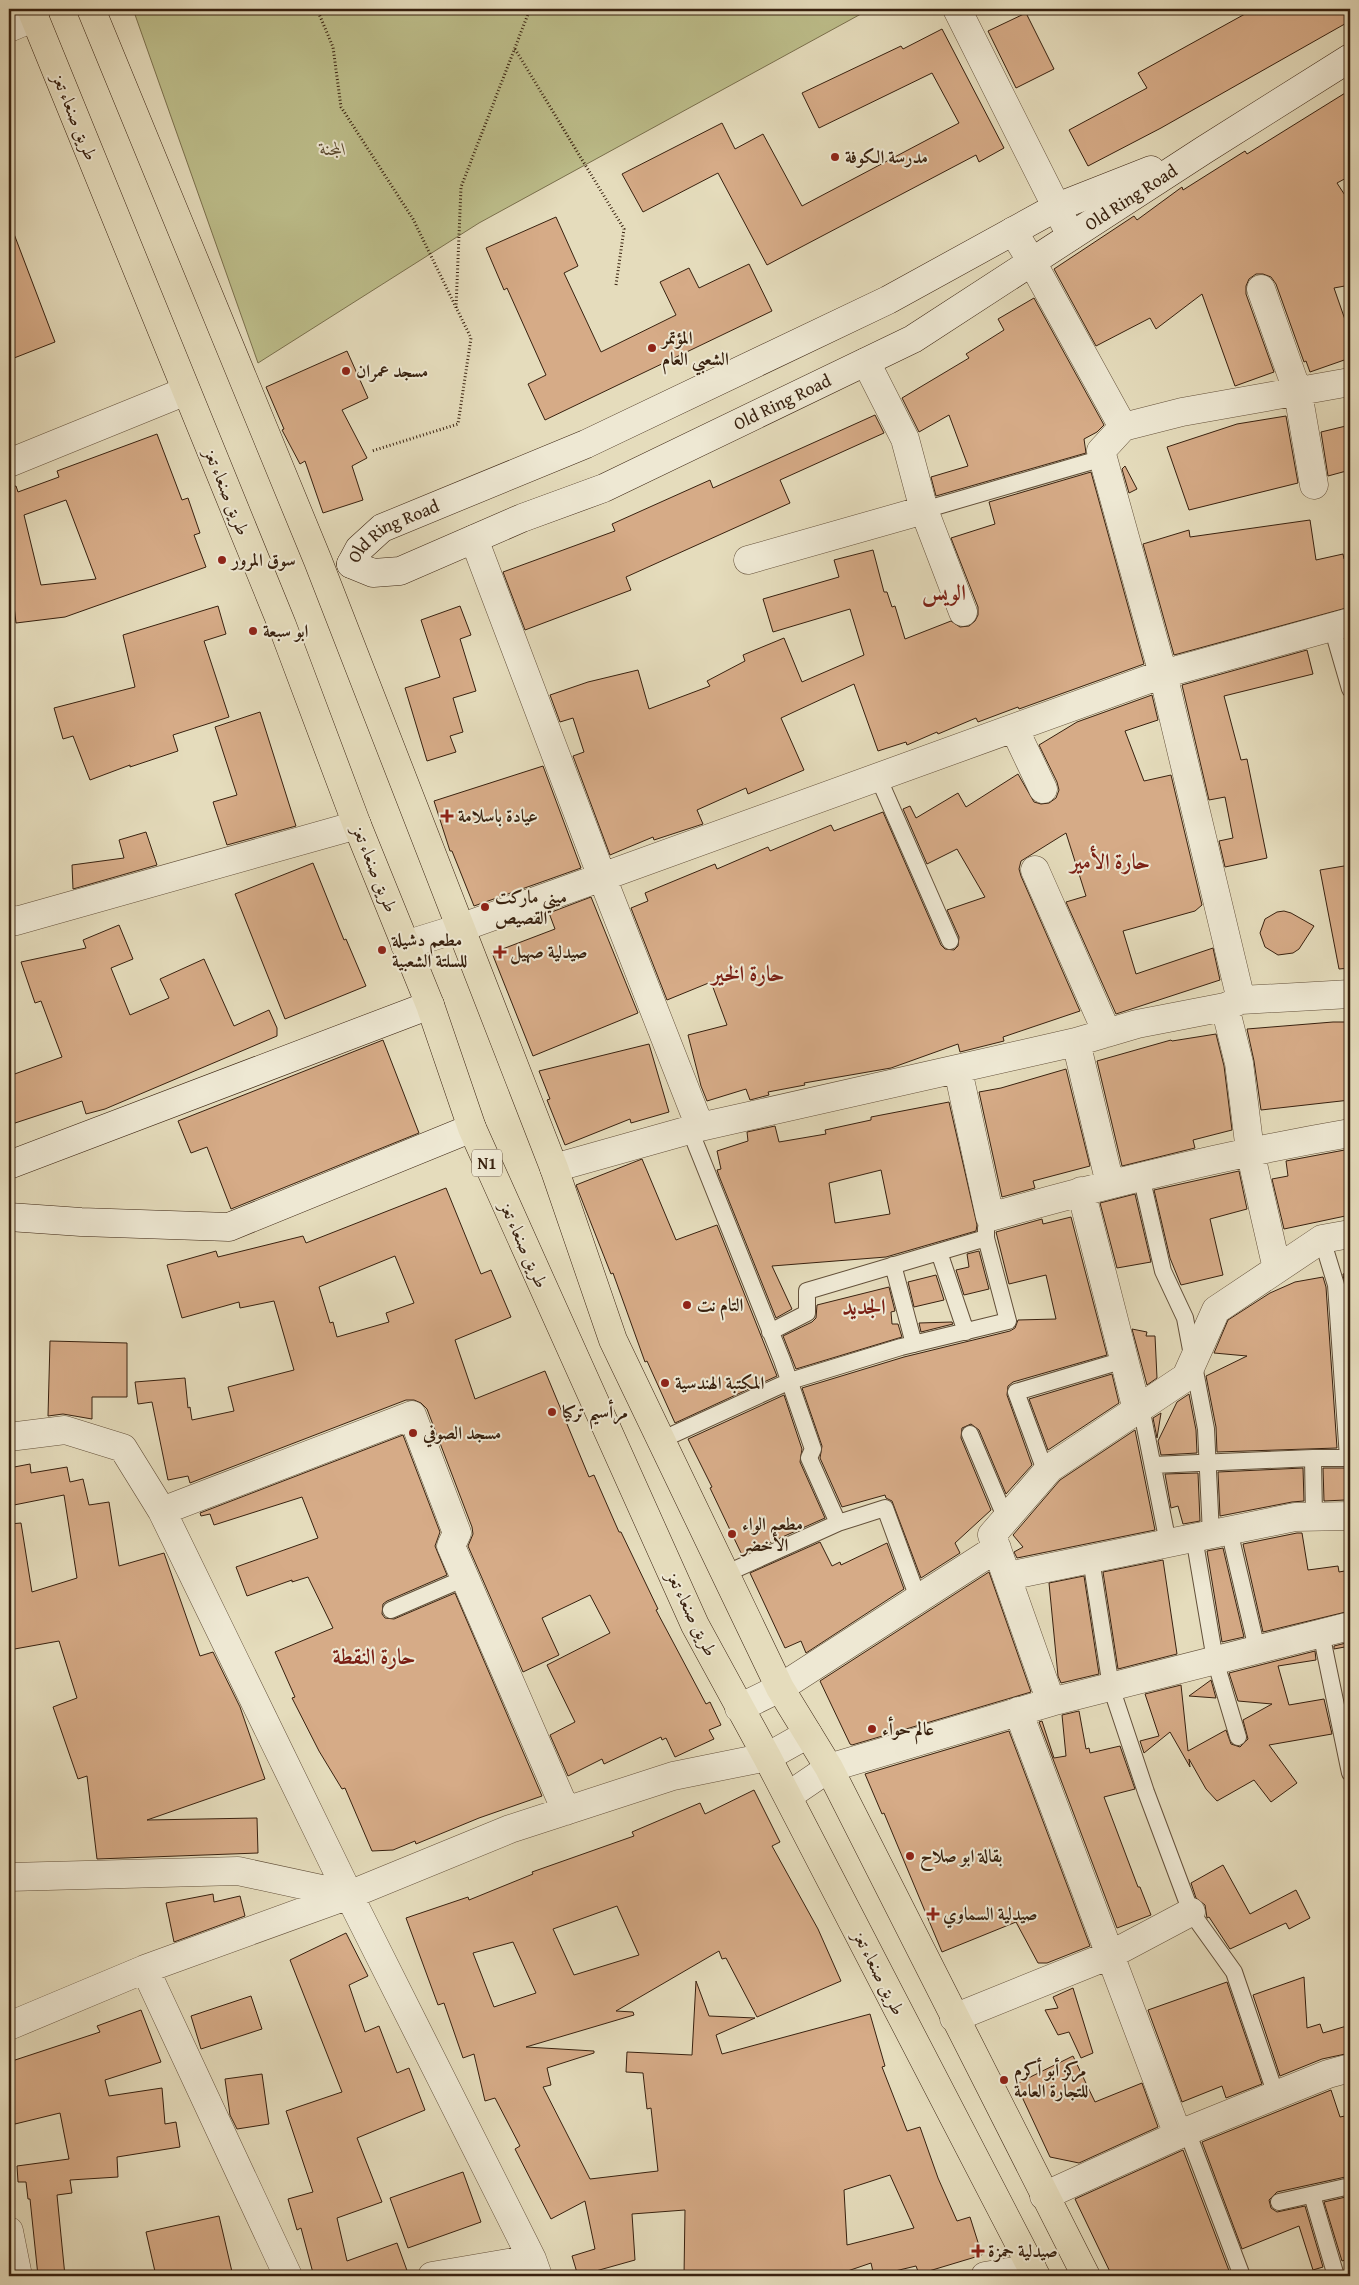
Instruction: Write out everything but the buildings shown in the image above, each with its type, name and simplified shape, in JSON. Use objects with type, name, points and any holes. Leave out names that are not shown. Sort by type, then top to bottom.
[{"type":"highway","points":[[91,9],[324,577],[554,1168],[613,1340],[780,1688],[828,1768],[1086,2276]]},
{"type":"highway","name":"طريق صنعاء تعز","points":[[33,13],[282,625],[357,825],[430,1006],[472,1128],[695,1626],[788,1796],[1034,2272]]},
{"type":"street","points":[[957,9],[1071,236]]},
{"type":"street","points":[[9,28],[33,13]]},
{"type":"street","name":"Old Ring Road","points":[[1204,150],[1057,207],[888,300],[586,444],[382,528],[359,549],[351,564],[373,573],[400,571],[522,518],[604,488],[913,339],[1204,150],[1350,58]]},
{"type":"street","points":[[1013,232],[1032,262],[1123,428]]},
{"type":"street","points":[[1261,289],[1298,392],[1314,486]]},
{"type":"street","points":[[866,362],[905,439],[924,510],[963,612]]},
{"type":"street","points":[[1277,1269],[1250,1151],[1233,1003],[1164,674],[1101,450],[1123,428],[1182,412],[1350,382]]},
{"type":"street","points":[[9,463],[186,391]]},
{"type":"street","points":[[748,560],[924,510]]},
{"type":"street","points":[[474,540],[695,1129]]},
{"type":"street","points":[[324,577],[351,564]]},
{"type":"street","points":[[405,945],[460,928],[1164,674],[1341,625]]},
{"type":"street","points":[[1014,728],[1043,789]]},
{"type":"street","points":[[9,919],[16,921],[357,825]]},
{"type":"street","points":[[1035,870],[1106,1033]]},
{"type":"street","points":[[554,1168],[695,1129],[958,1070],[1076,1042],[1137,1024],[1233,1003],[1350,994]]},
{"type":"street","points":[[9,1165],[430,1006]]},
{"type":"street","points":[[1076,1042],[1110,1184]]},
{"type":"street","points":[[958,1070],[988,1227],[1081,1191],[1250,1151],[1350,1133]]},
{"type":"street","points":[[9,1217],[82,1222],[229,1227],[472,1128]]},
{"type":"street","points":[[1081,1191],[1124,1360],[1139,1408]]},
{"type":"street","points":[[1050,1702],[1008,1576],[992,1535],[1046,1473],[1186,1377],[1216,1310],[1322,1239],[1350,1234]]},
{"type":"street","points":[[162,1511],[412,1415],[457,1533],[451,1546],[566,1811]]},
{"type":"street","points":[[9,1436],[65,1430],[123,1448],[162,1511],[349,1895],[535,2268],[432,2276]]},
{"type":"street","points":[[1008,1576],[1295,1517],[1350,1516]]},
{"type":"street","points":[[739,1708],[780,1688],[997,1548]]},
{"type":"street","points":[[788,1796],[828,1768],[1050,1702],[1350,1626]]},
{"type":"street","points":[[1018,1711],[1110,1955],[1183,2133]]},
{"type":"street","points":[[9,2026],[145,1969],[349,1895],[510,1829],[673,1776],[767,1757],[808,1734]]},
{"type":"street","points":[[9,1877],[238,1871],[349,1895]]},
{"type":"street","points":[[954,2018],[1110,1955],[1192,1912]]},
{"type":"street","points":[[145,1969],[288,2276]]},
{"type":"street","points":[[1044,2196],[1183,2133],[1328,2074],[1350,2068]]},
{"type":"street","points":[[9,2231],[18,2276]]},
{"type":"street","points":[[985,2276],[1034,2272]]},
{"type":"lane","points":[[924,510],[1103,458]]},
{"type":"lane","points":[[1341,625],[1350,689]]},
{"type":"lane","points":[[878,777],[950,941]]},
{"type":"lane","points":[[695,1129],[790,1381],[813,1449],[809,1458],[838,1523]]},
{"type":"lane","points":[[1142,1176],[1163,1271],[1185,1318],[1206,1429],[1215,1660],[1238,1737]]},
{"type":"lane","points":[[661,1440],[790,1381],[914,1344],[1008,1321],[988,1227],[939,1252],[807,1291],[807,1313],[770,1332]]},
{"type":"lane","points":[[1153,1465],[1349,1458],[1345,1317],[1322,1239]]},
{"type":"lane","points":[[939,1252],[966,1332]]},
{"type":"lane","points":[[893,1265],[914,1344]]},
{"type":"lane","points":[[1046,1473],[1016,1392],[1124,1360]]},
{"type":"lane","points":[[1139,1408],[1153,1465],[1168,1543]]},
{"type":"lane","points":[[970,1434],[1006,1519]]},
{"type":"lane","points":[[1313,1458],[1314,1517]]},
{"type":"lane","points":[[726,1574],[838,1523],[884,1508],[918,1598]]},
{"type":"lane","points":[[1211,1534],[1257,1649]]},
{"type":"lane","points":[[1092,1559],[1111,1686],[1146,1792],[1192,1912],[1234,1972],[1276,2095]]},
{"type":"lane","points":[[391,1610],[465,1578]]},
{"type":"lane","points":[[1321,1633],[1350,1773]]},
{"type":"lane","points":[[1183,2133],[1242,2276]]},
{"type":"lane","points":[[1279,2202],[1350,2186]]},
{"type":"lane","points":[[1312,2195],[1336,2276]]},
{"type":"path","points":[[317,9],[333,47],[341,107],[412,220],[471,338],[458,424],[372,450]]},
{"type":"path","points":[[456,309],[461,187],[530,9]]},
{"type":"path","points":[[515,48],[624,229],[616,285]]},
{"type":"green space","name":"المجنة","points":[[133,9],[870,9],[479,223],[258,363]]},
{"type":"place","name":"مدرسة الكوفة","points":[[835,157]]},
{"type":"place","name":"المؤتمر الشعبي العام","points":[[652,348]]},
{"type":"place","name":"مسجد عمران","points":[[346,371]]},
{"type":"place","name":"سوق المرور","points":[[222,560]]},
{"type":"place","name":"ابو سبعة","points":[[253,631]]},
{"type":"place","name":"عيادة باسلامة","points":[[447,816]]},
{"type":"place","name":"ميني ماركت القصيص","points":[[485,907]]},
{"type":"place","name":"مطعم دشيلة للسلتة الشعبية","points":[[382,950]]},
{"type":"place","name":"صيدلية صهيل","points":[[500,952]]},
{"type":"place","name":"التام نت","points":[[687,1305]]},
{"type":"place","name":"المكتبة الهندسية","points":[[665,1383]]},
{"type":"place","name":"مرأسيم تركيا","points":[[552,1412]]},
{"type":"place","name":"مسجد الصوفي","points":[[413,1433]]},
{"type":"place","name":"مطعم الواء الأخضر","points":[[732,1534]]},
{"type":"place","name":"عالم حوأء","points":[[872,1729]]},
{"type":"place","name":"بقالة ابو صلاح","points":[[910,1856]]},
{"type":"place","name":"صيدلية السماوي","points":[[933,1914]]},
{"type":"place","name":"مركز أبو أكرم للتجارة العامة","points":[[1004,2080]]},
{"type":"place","name":"صيدلية حمزة","points":[[978,2251]]},
{"type":"district","name":"الويس","points":[[944,592]]},
{"type":"district","name":"حارة الأمير","points":[[1110,861]]},
{"type":"district","name":"حارة الخير","points":[[748,973]]},
{"type":"district","name":"الجديد","points":[[864,1306]]},
{"type":"district","name":"حارة النقطة","points":[[374,1656]]}]
